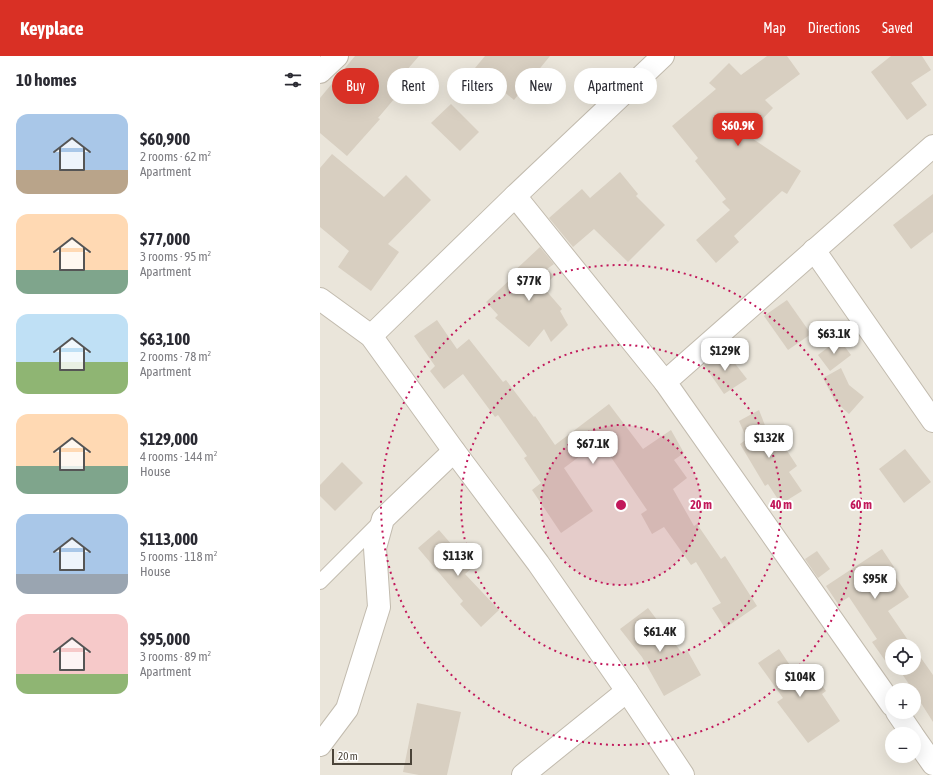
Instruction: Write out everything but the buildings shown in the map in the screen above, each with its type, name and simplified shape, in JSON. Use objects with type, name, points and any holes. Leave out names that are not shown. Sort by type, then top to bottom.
[{"type":"street","points":[[320,72],[337,56]]},
{"type":"street","points":[[371,336],[515,196],[663,56]]},
{"type":"street","points":[[665,382],[933,146]]},
{"type":"street","points":[[515,196],[665,382],[885,695]]},
{"type":"street","points":[[814,250],[933,421]]},
{"type":"street","points":[[320,299],[371,336],[454,451],[538,563],[683,775]]},
{"type":"street","points":[[320,745],[347,709],[379,606],[374,548],[383,519],[454,451]]},
{"type":"street","points":[[523,775],[627,691]]},
{"type":"street","points":[[921,747],[933,764]]},
{"type":"lane","points":[[320,582],[383,519]]},
{"type":"shaded area","points":[[320,56],[933,56],[933,775],[320,775]]}]
